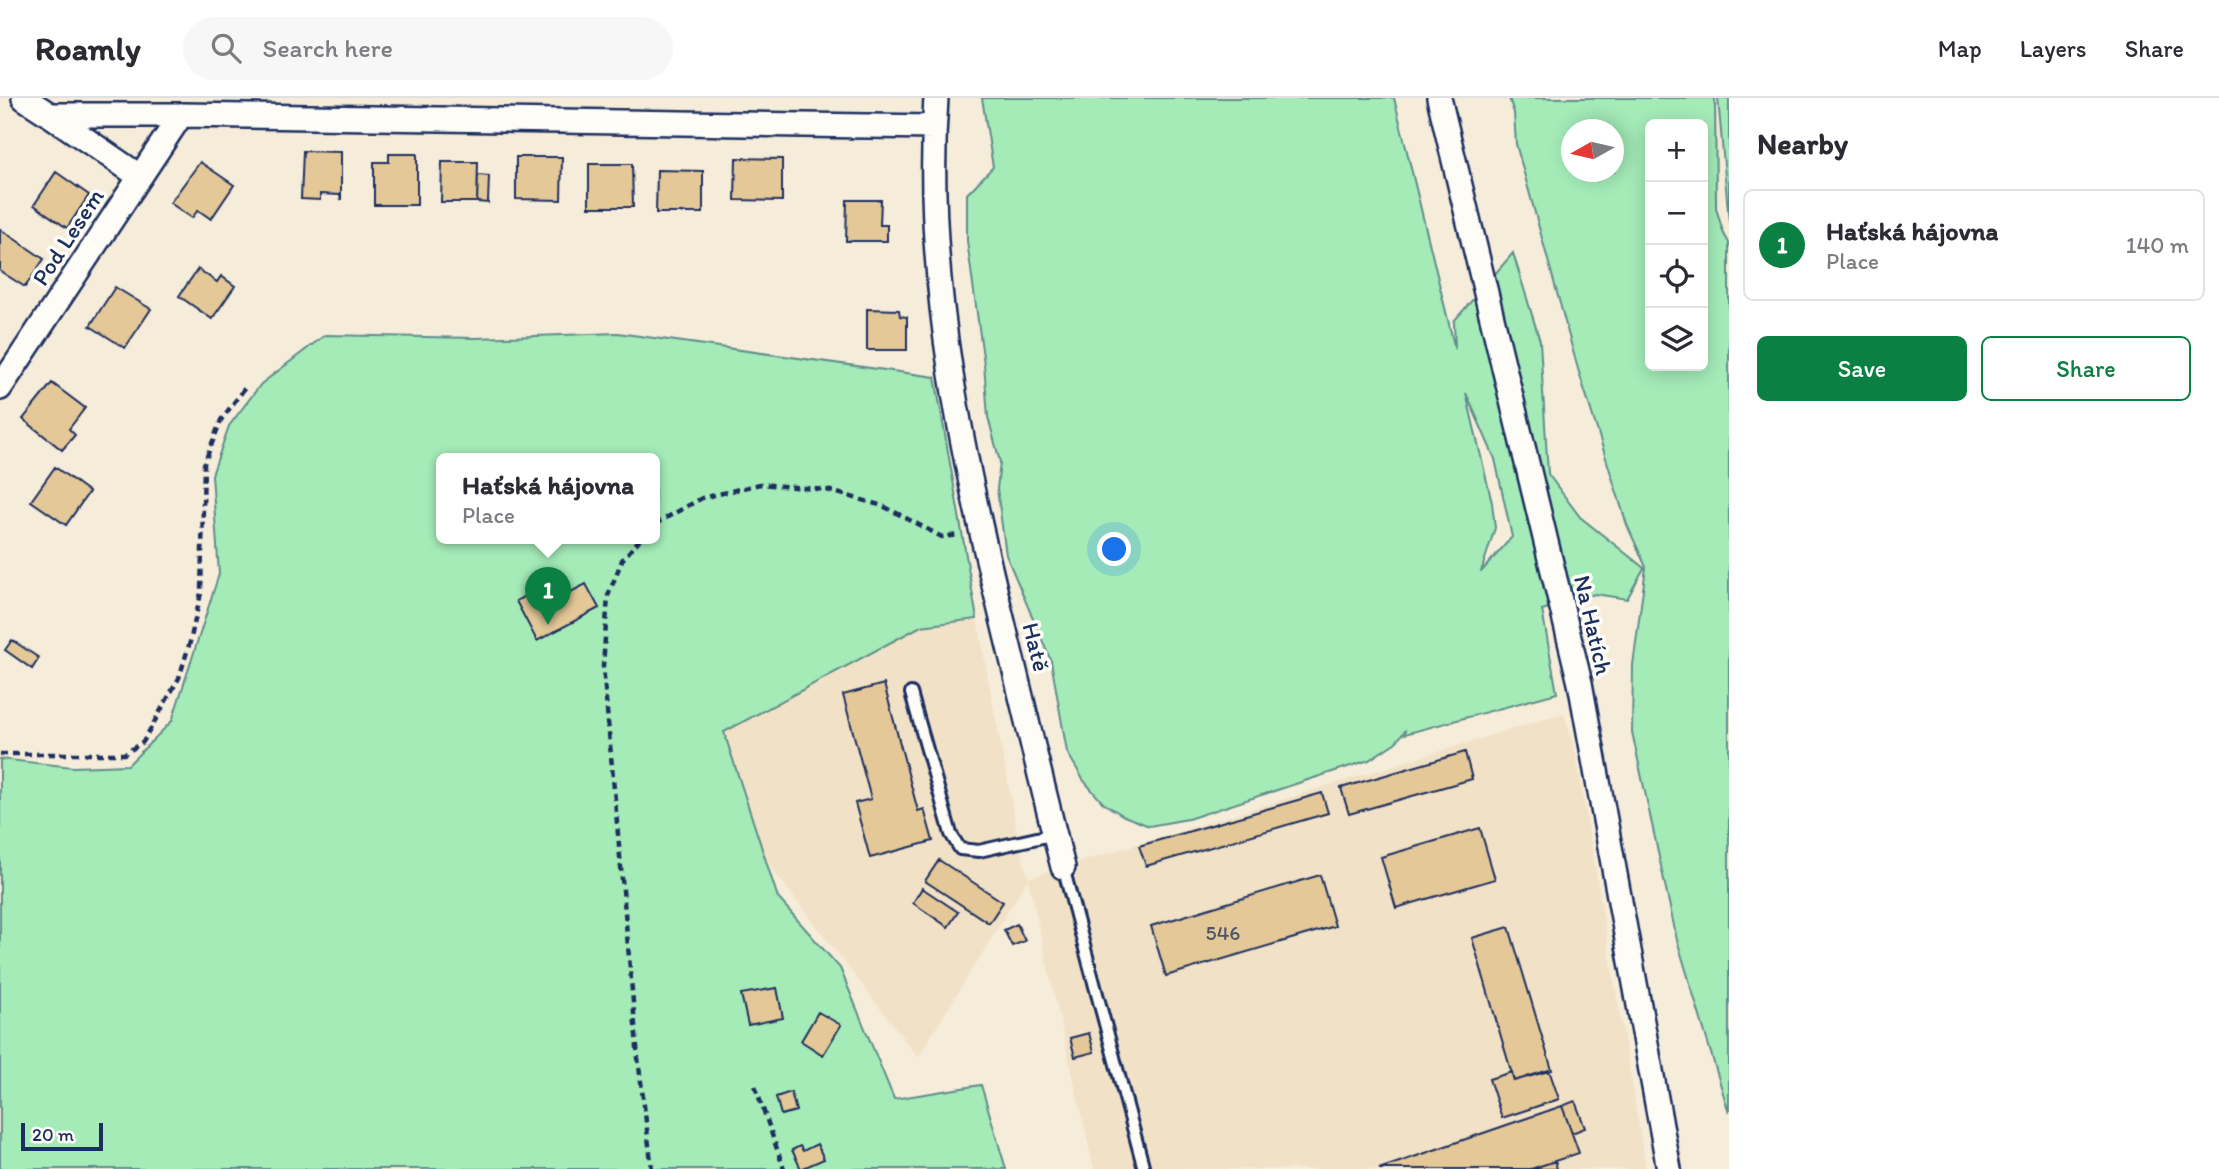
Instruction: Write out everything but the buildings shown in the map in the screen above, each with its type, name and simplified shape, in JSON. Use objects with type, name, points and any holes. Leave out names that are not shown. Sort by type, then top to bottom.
[{"type":"street","points":[[24,98],[139,176]]},
{"type":"street","name":"Hatě","points":[[936,98],[936,243],[951,376],[981,533],[1063,867]]},
{"type":"street","name":"Na Hatích","points":[[1439,98],[1580,683],[1669,1169]]},
{"type":"street","points":[[50,115],[934,127]]},
{"type":"street","name":"Pod Lesem","points":[[0,388],[181,115]]},
{"type":"lane","points":[[911,692],[951,834],[960,849],[979,851],[1055,834]]},
{"type":"lane","name":"Hatě","points":[[1063,867],[1144,1169]]},
{"type":"path","points":[[0,754],[124,754],[143,742],[179,678],[201,593],[204,464],[220,420],[247,385]]},
{"type":"path","points":[[660,521],[702,498],[760,484],[827,490],[883,506],[942,537],[981,533]]},
{"type":"path","points":[[636,544],[622,561],[608,596],[603,666],[638,1058],[652,1169]]},
{"type":"path","points":[[755,1086],[784,1169]]},
{"type":"shaded area","points":[[977,619],[1028,878],[1564,713],[1576,755],[1646,1169],[1094,1169],[1028,879],[918,1057],[766,861],[724,731],[921,626]]},
{"type":"green space","points":[[982,98],[1394,98],[1455,349],[1454,321],[1513,253],[1540,341],[1548,474],[1580,517],[1644,568],[1627,599],[1595,594],[1542,610],[1557,693],[1405,734],[1405,731],[1396,742],[1369,760],[1188,819],[1149,826],[1124,816],[1103,803],[1084,781],[1067,752],[1051,661],[1006,555],[997,489],[1000,462],[988,417],[984,364],[967,241],[967,194],[993,167]],"holes":[[[1466,393],[1495,459],[1512,537],[1481,572],[1495,528],[1492,503]]]},
{"type":"green space","points":[[1509,98],[1715,98],[1716,208],[1729,243],[1729,1113],[1677,940],[1632,732],[1633,665],[1646,567],[1627,525],[1578,369],[1516,144],[1514,113]]},
{"type":"green space","points":[[1718,98],[1729,98],[1729,222]]},
{"type":"green space","points":[[618,333],[935,377],[977,619],[921,626],[724,732],[778,898],[840,968],[894,1099],[981,1085],[1006,1169],[0,1169],[0,759],[73,767],[128,765],[172,721],[219,574],[212,475],[229,426],[261,384],[325,335],[476,338]]},
{"type":"place","name":"Haťská hájovna","points":[[548,625]]}]
